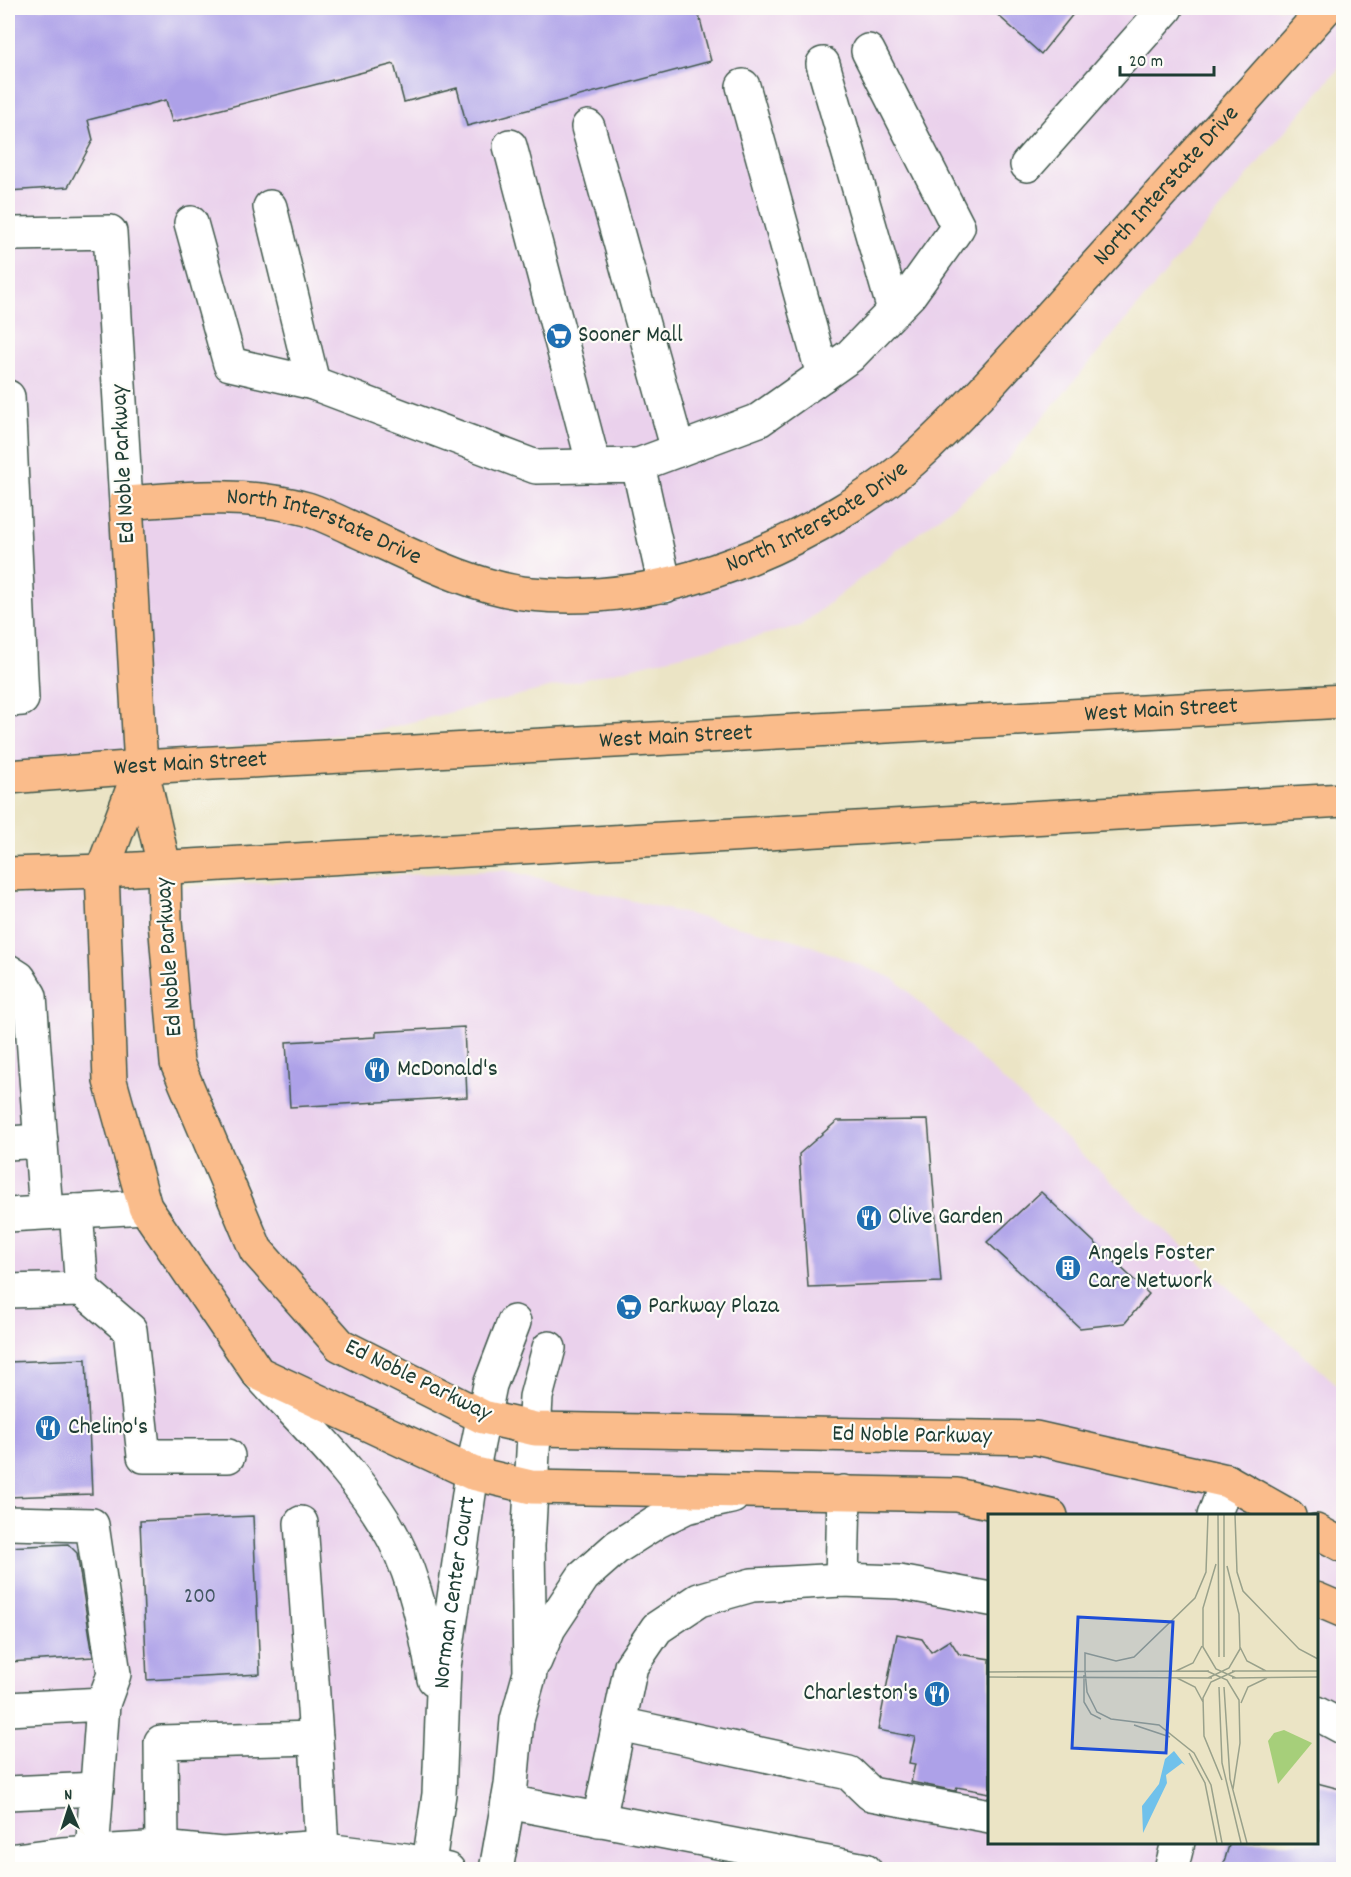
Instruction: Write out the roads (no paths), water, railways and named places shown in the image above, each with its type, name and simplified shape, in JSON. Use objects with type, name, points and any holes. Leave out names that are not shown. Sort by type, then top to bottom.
[{"type":"main road","name":"North Interstate Drive","points":[[126,503],[204,497],[266,500],[320,514],[417,558],[491,587],[528,594],[569,596],[614,594],[665,586],[772,549],[868,495],[911,462],[998,374],[1326,8]]},
{"type":"main road","name":"Ed Noble Parkway","points":[[126,503],[141,767],[164,866],[165,921],[177,1063],[256,1250],[340,1346],[483,1417],[535,1429],[1036,1438],[1227,1482],[1287,1514]]},
{"type":"main road","name":"West Main Street","points":[[8,777],[141,767],[1344,701]]},
{"type":"main road","name":"Ed Noble Parkway","points":[[141,767],[102,871],[110,1080],[145,1207],[258,1373]]},
{"type":"main road","points":[[8,874],[102,871],[1344,800]]},
{"type":"main road","points":[[258,1373],[472,1473],[531,1487],[957,1495],[1046,1514]]},
{"type":"main road","points":[[1318,1532],[1344,1546]]},
{"type":"main road","points":[[1318,1599],[1344,1611]]},
{"type":"street","points":[[1027,165],[1166,8]]},
{"type":"street","points":[[191,223],[230,364],[313,383],[536,467],[638,465],[759,420],[850,356],[909,294],[958,227],[868,51]]},
{"type":"street","points":[[823,64],[894,310]]},
{"type":"street","points":[[743,86],[823,375]]},
{"type":"street","points":[[588,126],[678,450]]},
{"type":"street","points":[[510,146],[594,466]]},
{"type":"street","points":[[270,207],[313,383]]},
{"type":"street","name":"Ed Noble Parkway","points":[[8,236],[110,232],[126,503]]},
{"type":"street","points":[[8,397],[15,699]]},
{"type":"street","points":[[638,465],[665,586]]},
{"type":"street","points":[[8,971],[19,978],[30,996],[41,1141],[82,1289],[130,1330],[144,1456],[228,1456]]},
{"type":"street","points":[[8,1143],[41,1141]]},
{"type":"street","points":[[8,1215],[145,1207]]},
{"type":"street","points":[[8,1291],[82,1289]]},
{"type":"street","name":"Norman Center Court","points":[[435,1868],[444,1667],[472,1473],[490,1385],[514,1322]]},
{"type":"street","points":[[530,1673],[528,1546],[536,1396],[549,1348]]},
{"type":"street","points":[[258,1373],[336,1458],[377,1511],[394,1539],[407,1568],[424,1625],[442,1731]]},
{"type":"street","points":[[1214,1514],[1227,1482]]},
{"type":"street","points":[[496,1869],[508,1802],[517,1720],[530,1673],[549,1628],[583,1577],[617,1546],[686,1507],[761,1490]]},
{"type":"street","points":[[842,1580],[844,1492]]},
{"type":"street","points":[[8,1523],[92,1525],[114,1674],[103,1704],[92,1852]]},
{"type":"street","points":[[301,1523],[322,1850]]},
{"type":"street","points":[[599,1820],[632,1666],[657,1628],[699,1600],[752,1585],[842,1580],[899,1582],[988,1599]]},
{"type":"street","points":[[8,1709],[103,1704]]},
{"type":"street","points":[[1318,1714],[1344,1728]]},
{"type":"street","points":[[619,1724],[849,1773],[872,1794],[988,1816]]},
{"type":"street","points":[[162,1848],[161,1742],[316,1737]]},
{"type":"street","points":[[8,1793],[97,1789]]},
{"type":"street","points":[[508,1802],[866,1869]]},
{"type":"street","points":[[1171,1869],[1177,1844]]},
{"type":"street","points":[[8,1861],[92,1852],[162,1848],[258,1869]]},
{"type":"street","points":[[209,1858],[309,1848],[406,1860],[435,1868]]},
{"type":"place","name":"Sooner Mall","points":[[559,336]]},
{"type":"place","name":"McDonald's","points":[[377,1070]]},
{"type":"place","name":"Olive Garden","points":[[869,1218]]},
{"type":"place","name":"Angels Foster Care Network","points":[[1068,1268]]},
{"type":"place","name":"Parkway Plaza","points":[[629,1307]]},
{"type":"place","name":"Chelino's","points":[[48,1428]]},
{"type":"place","name":"Charleston's","points":[[937,1694]]}]
